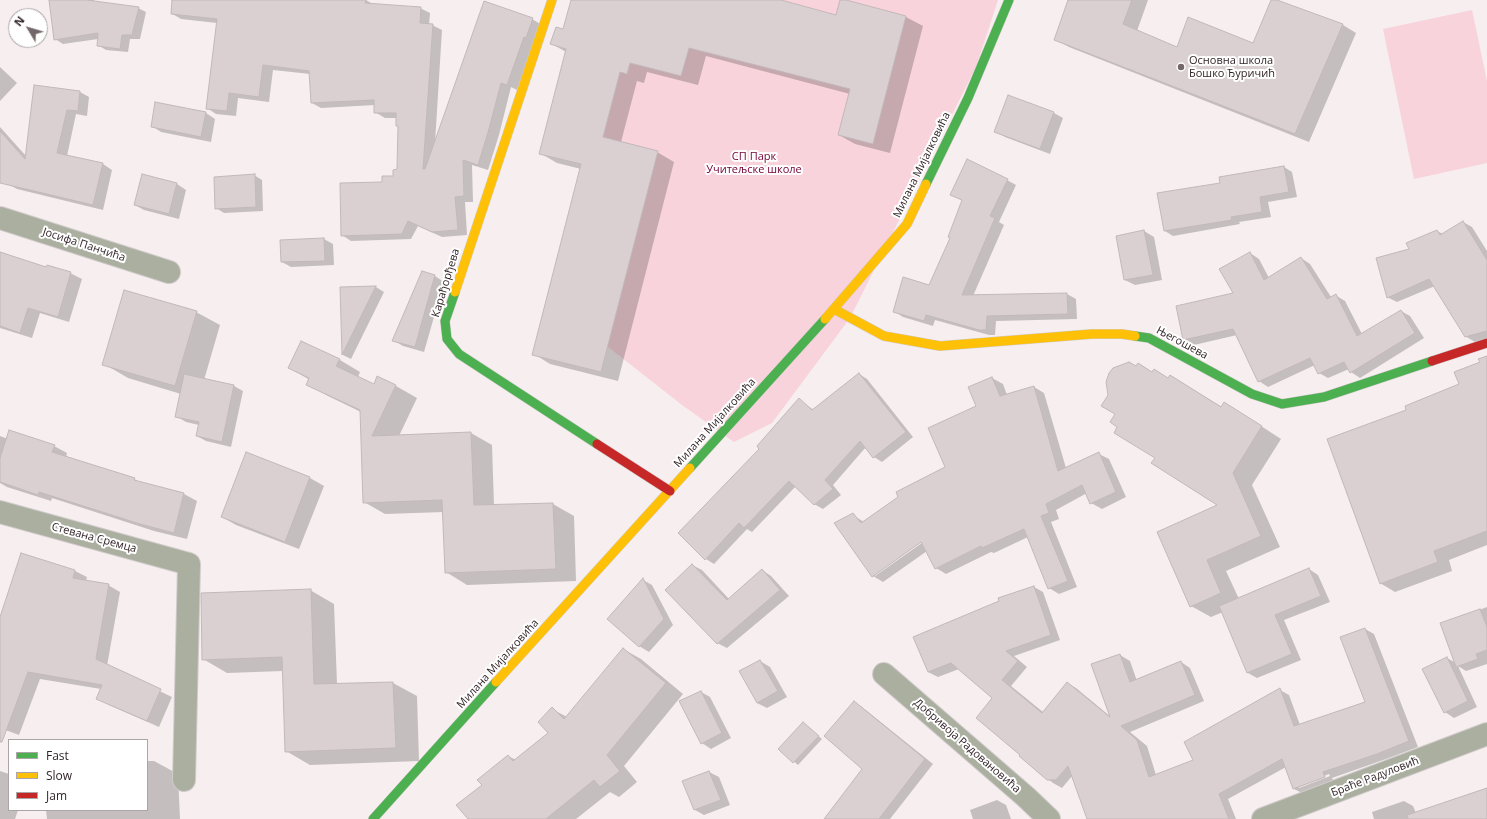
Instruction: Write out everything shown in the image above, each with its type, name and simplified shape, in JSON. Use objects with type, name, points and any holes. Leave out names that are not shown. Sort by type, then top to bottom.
[{"type":"street","name":"Карађорђева","points":[[552,0],[445,321],[447,339],[459,354],[670,491]]},
{"type":"street","name":"Милана Мијалковића","points":[[373,819],[834,309],[907,224],[968,98],[1009,0]]},
{"type":"street","name":"Јосифа Панчића","points":[[0,218],[169,272]]},
{"type":"street","name":"Његошева","points":[[834,309],[884,336],[940,346],[1092,334],[1122,334],[1149,338],[1252,394],[1282,404],[1324,397],[1487,342]]},
{"type":"street","name":"Стевана Сремца","points":[[0,512],[189,564],[184,780]]},
{"type":"street","name":"Добривоја Радовановића","points":[[884,674],[1049,819]]},
{"type":"street","name":"Браће Радуловић","points":[[1263,819],[1487,734]]},
{"type":"green space","name":"СП Парк Учитељске школе","points":[[623,0],[998,0],[976,67],[850,318],[772,423],[734,442],[682,405],[575,321]]},
{"type":"green space","points":[[1472,10],[1487,81],[1487,163],[1414,179],[1383,29]]},
{"type":"building","points":[[49,0],[87,0],[139,7],[132,35],[122,35],[120,49],[97,46],[98,33],[54,40]]},
{"type":"building","points":[[172,0],[366,0],[365,3],[421,7],[420,23],[433,24],[423,169],[425,169],[484,1],[533,18],[526,38],[524,37],[507,85],[501,83],[478,165],[463,160],[464,196],[455,197],[458,230],[432,232],[408,221],[402,234],[341,236],[340,183],[382,182],[382,176],[393,176],[393,170],[397,169],[398,126],[396,126],[396,113],[374,113],[374,100],[311,103],[309,71],[263,65],[259,97],[229,93],[227,111],[206,109],[217,19],[171,14]]},
{"type":"building","points":[[571,0],[781,0],[836,15],[840,0],[846,0],[906,16],[873,144],[838,135],[850,89],[689,48],[681,76],[630,63],[627,74],[620,72],[603,137],[658,151],[601,372],[532,355],[581,164],[539,154],[566,49],[550,44],[556,27],[563,29]]},
{"type":"building","name":"Основна школа Бошко Ђуричић","points":[[1068,0],[1132,0],[1123,24],[1177,47],[1188,17],[1253,43],[1271,0],[1277,0],[1343,24],[1295,134],[1054,40]]},
{"type":"building","points":[[34,85],[80,91],[78,111],[67,110],[57,153],[103,163],[93,205],[0,183],[0,131],[25,159]]},
{"type":"building","points":[[1008,95],[1054,112],[1040,149],[994,132]]},
{"type":"building","points":[[155,102],[206,112],[201,137],[151,127]]},
{"type":"building","points":[[967,159],[1008,179],[990,216],[995,218],[962,295],[1067,293],[1068,314],[987,316],[986,330],[979,330],[926,315],[924,321],[893,312],[903,277],[929,285],[950,238],[948,237],[962,200],[950,195]]},
{"type":"building","points":[[1284,166],[1289,192],[1260,197],[1262,212],[1231,217],[1232,220],[1164,231],[1157,193],[1220,183],[1219,177]]},
{"type":"building","points":[[142,174],[177,183],[169,214],[134,205]]},
{"type":"building","points":[[255,174],[256,207],[215,209],[214,177]]},
{"type":"building","points":[[1463,221],[1487,260],[1487,331],[1465,337],[1429,279],[1387,298],[1376,258],[1409,249],[1406,243],[1437,230],[1440,235]]},
{"type":"building","points":[[1144,230],[1153,275],[1124,280],[1116,236]]},
{"type":"building","points":[[324,238],[325,261],[281,262],[280,240]]},
{"type":"building","points":[[0,252],[46,267],[47,265],[71,272],[58,317],[28,308],[20,333],[0,326]]},
{"type":"building","points":[[1250,252],[1264,280],[1301,257],[1327,299],[1336,294],[1357,336],[1401,310],[1415,333],[1350,373],[1344,362],[1318,374],[1310,358],[1258,382],[1233,329],[1183,340],[1176,306],[1233,293],[1219,269]]},
{"type":"building","points":[[422,271],[435,275],[415,347],[392,341]]},
{"type":"building","points":[[376,286],[342,355],[340,287]]},
{"type":"building","points":[[124,290],[197,311],[175,386],[102,365]]},
{"type":"building","points":[[301,341],[340,359],[336,366],[374,384],[377,376],[396,385],[372,436],[471,432],[474,505],[553,503],[556,569],[445,573],[442,500],[363,503],[360,410],[306,385],[309,378],[288,368]]},
{"type":"building","points":[[1487,356],[1487,531],[1434,551],[1438,562],[1380,584],[1327,439],[1406,410],[1405,406],[1459,384],[1454,372],[1480,362],[1478,359]]},
{"type":"building","points":[[1129,362],[1136,366],[1138,363],[1152,372],[1154,369],[1168,378],[1170,375],[1221,407],[1224,402],[1262,426],[1233,473],[1261,536],[1207,560],[1221,593],[1190,607],[1157,532],[1217,505],[1151,463],[1155,458],[1114,433],[1117,427],[1110,422],[1115,414],[1101,406],[1108,395],[1106,382],[1109,373],[1113,368]]},
{"type":"building","points":[[859,373],[906,432],[873,458],[860,441],[825,480],[833,489],[814,505],[789,481],[744,528],[739,523],[705,560],[678,533],[759,449],[757,446],[799,398],[812,410]]},
{"type":"building","points":[[184,374],[234,385],[222,442],[196,436],[199,422],[175,417]]},
{"type":"building","points":[[992,377],[1000,396],[1034,386],[1058,471],[1099,452],[1116,492],[1090,504],[1082,485],[1046,504],[1049,513],[1041,516],[1068,581],[1048,589],[1024,529],[982,548],[981,546],[935,569],[921,542],[872,577],[834,523],[853,513],[861,523],[898,497],[896,492],[945,467],[928,428],[976,406],[968,387]]},
{"type":"building","points":[[9,430],[55,445],[52,452],[135,478],[134,480],[184,493],[174,533],[140,524],[39,492],[38,495],[0,482],[0,458]]},
{"type":"building","points":[[246,452],[310,477],[285,542],[221,517]]},
{"type":"building","points":[[21,553],[75,570],[73,578],[109,584],[96,659],[161,689],[147,721],[96,699],[102,685],[28,672],[2,742],[0,742],[0,617]]},
{"type":"building","points":[[692,564],[727,600],[762,569],[780,590],[717,644],[665,590]]},
{"type":"building","points":[[1309,568],[1321,596],[1275,615],[1292,654],[1247,673],[1219,606]]},
{"type":"building","points":[[643,578],[664,619],[639,647],[607,619]]},
{"type":"building","points":[[1034,586],[1051,635],[1006,651],[1018,661],[1002,680],[1042,713],[1067,682],[1110,717],[1091,664],[1120,654],[1130,682],[1181,661],[1195,695],[1121,726],[1137,740],[1149,777],[1193,760],[1184,742],[1280,688],[1294,726],[1365,702],[1340,637],[1365,628],[1409,741],[1377,754],[1323,772],[1325,777],[1293,789],[1282,759],[1219,794],[1229,819],[1087,819],[1068,766],[1056,780],[1047,780],[976,718],[992,698],[951,663],[928,672],[913,637],[999,601],[998,598]]},
{"type":"building","points":[[311,589],[314,684],[393,682],[396,748],[285,752],[282,657],[202,660],[201,593]]},
{"type":"building","points":[[1480,609],[1487,627],[1487,650],[1476,654],[1478,659],[1456,667],[1440,623]]},
{"type":"building","points":[[623,648],[666,683],[607,755],[620,771],[600,787],[594,780],[546,819],[468,819],[456,805],[482,785],[477,780],[508,755],[513,761],[548,733],[538,722],[552,707],[564,719]]},
{"type":"building","points":[[1447,657],[1468,701],[1444,713],[1422,669]]},
{"type":"building","points":[[760,660],[778,691],[757,703],[739,671]]},
{"type":"building","points":[[701,691],[722,733],[701,744],[679,701]]},
{"type":"building","points":[[854,701],[925,759],[879,819],[824,819],[862,769],[824,736]]},
{"type":"building","points":[[803,722],[819,736],[793,763],[778,749]]},
{"type":"building","points":[[709,771],[721,800],[694,810],[682,781]]},
{"type":"building","points":[[1487,788],[1487,819],[1408,819],[1407,815]]},
{"type":"traffic: fast","points":[[926,184],[968,98],[1009,0]]},
{"type":"traffic: fast","points":[[455,292],[445,321],[447,339],[459,354],[597,444]]},
{"type":"traffic: fast","points":[[690,468],[825,319]]},
{"type":"traffic: fast","points":[[1135,336],[1149,338],[1252,394],[1282,404],[1324,397],[1432,361]]},
{"type":"traffic: fast","points":[[373,819],[496,682]]},
{"type":"traffic: slow","points":[[455,292],[552,0]]},
{"type":"traffic: slow","points":[[825,319],[907,224],[926,184]]},
{"type":"traffic: slow","points":[[834,309],[884,336],[940,346],[1092,334],[1122,334],[1135,336]]},
{"type":"traffic: slow","points":[[496,682],[690,468]]},
{"type":"traffic: jam","points":[[1432,361],[1487,343]]},
{"type":"traffic: jam","points":[[597,444],[670,491]]},
{"type":"place","name":"Основна школа Бошко Ђуричић","points":[[1181,67]]}]
